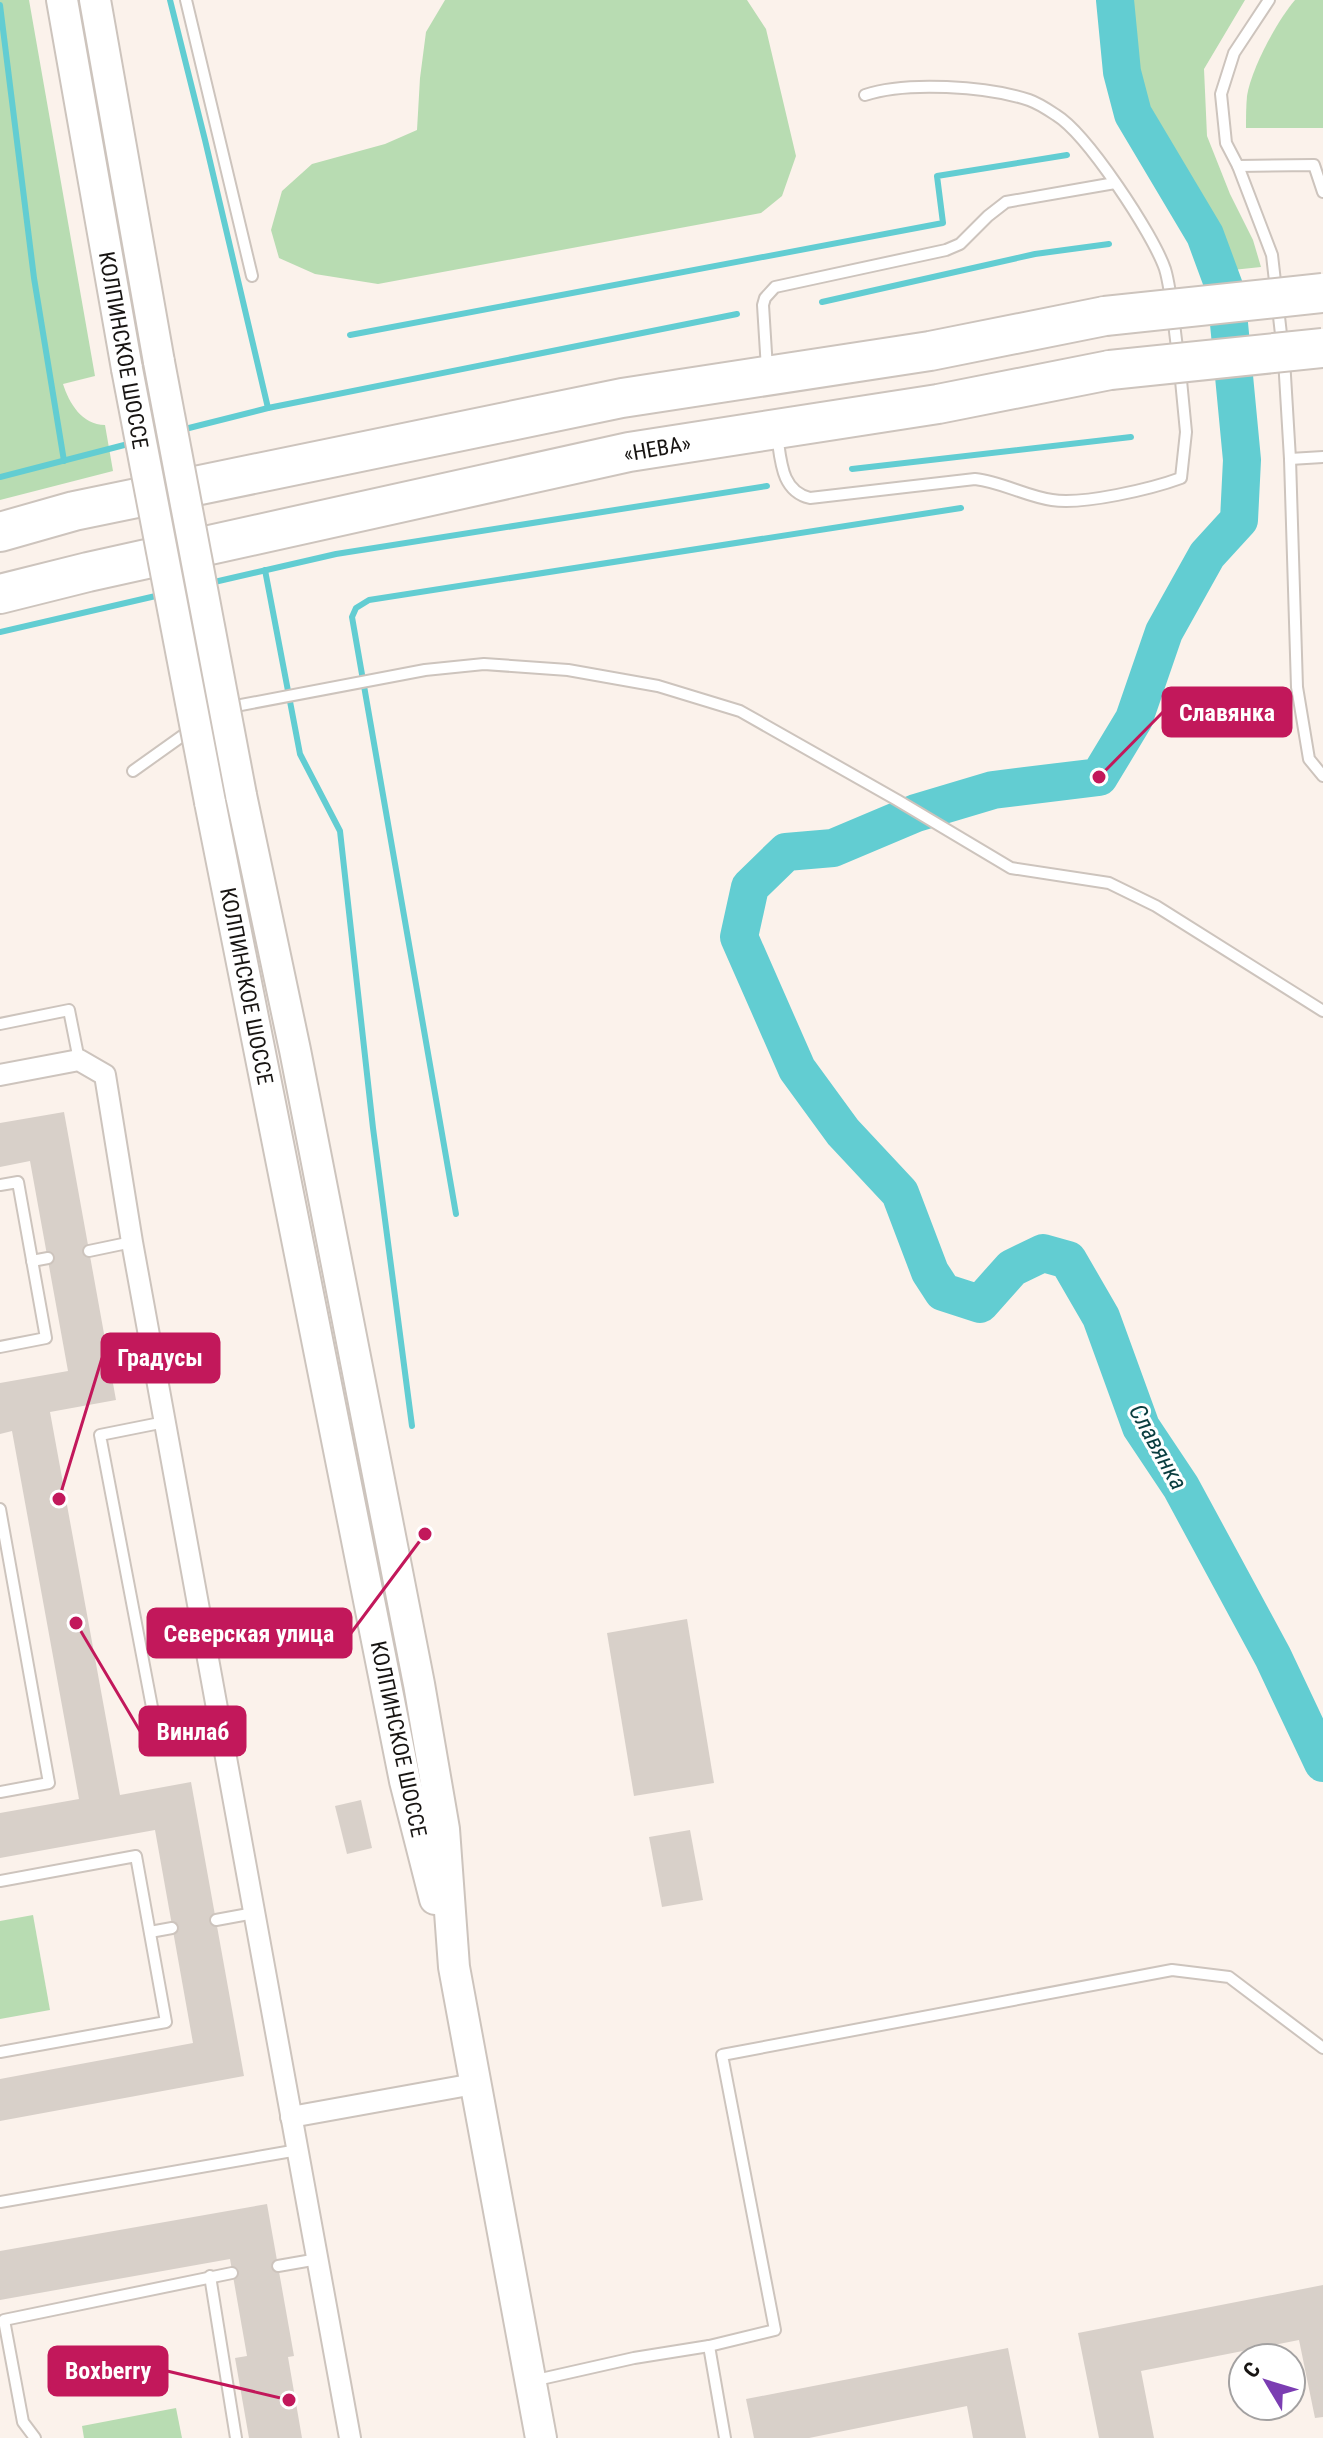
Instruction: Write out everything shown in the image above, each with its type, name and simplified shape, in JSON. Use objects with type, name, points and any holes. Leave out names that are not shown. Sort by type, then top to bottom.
[{"type":"highway","points":[[0,532],[74,511],[622,398],[930,351],[1105,316],[1323,293]]},
{"type":"highway","name":"«НЕВА»","points":[[0,594],[629,452],[938,404],[1110,370],[1323,348]]},
{"type":"main road","name":"КОЛПИНСКОЕ ШОССЕ","points":[[62,0],[127,369],[210,802],[405,1781],[454,1967],[541,2438]]},
{"type":"main road","name":"КОЛПИНСКОЕ ШОССЕ","points":[[95,0],[159,362],[241,795],[295,1050],[419,1684],[444,1829],[454,1967]]},
{"type":"street","points":[[0,1075],[79,1060],[105,1075],[132,1242],[350,2438]]},
{"type":"street","points":[[291,2117],[474,2084]]},
{"type":"lane","points":[[186,0],[252,276]]},
{"type":"lane","points":[[1269,0],[1234,53],[1221,94],[1226,143],[1272,255],[1284,357],[1290,459],[1297,687],[1309,759],[1323,776]]},
{"type":"lane","points":[[776,429],[786,480],[796,492],[810,498],[975,479],[994,481],[1054,501],[1075,501],[1156,487],[1181,478],[1185,417],[1165,269],[1115,183],[1076,133],[1059,117],[1032,101],[998,92],[934,87],[881,90],[865,95]]},
{"type":"lane","points":[[1238,166],[1314,165],[1323,192]]},
{"type":"lane","points":[[767,376],[763,305],[775,287],[946,250],[960,244],[1006,202],[1115,183]]},
{"type":"lane","points":[[1290,459],[1323,457]]},
{"type":"lane","points":[[133,771],[220,709],[425,670],[484,664],[568,670],[658,686],[740,711],[1011,868],[1109,883],[1156,906],[1323,1011]]},
{"type":"lane","points":[[0,1024],[69,1010],[79,1060]]},
{"type":"lane","points":[[0,1185],[18,1182],[46,1338],[0,1347]]},
{"type":"lane","points":[[89,1251],[132,1242]]},
{"type":"lane","points":[[32,1261],[48,1258]]},
{"type":"lane","points":[[165,1422],[100,1435],[160,1749],[223,1740]]},
{"type":"lane","points":[[0,1509],[49,1783],[0,1792]]},
{"type":"lane","points":[[0,1881],[136,1856],[166,2022],[0,2052]]},
{"type":"lane","points":[[216,1920],[254,1913]]},
{"type":"lane","points":[[150,1932],[172,1928]]},
{"type":"lane","points":[[530,2382],[775,2330],[722,2055],[1172,1970],[1229,1977],[1323,2048]]},
{"type":"lane","points":[[0,2202],[298,2150]]},
{"type":"lane","points":[[278,2266],[318,2259]]},
{"type":"lane","points":[[35,2438],[23,2422],[4,2320],[232,2273]]},
{"type":"lane","points":[[210,2276],[236,2438]]},
{"type":"lane","points":[[709,2346],[725,2438]]},
{"type":"green space","points":[[0,0],[29,0],[95,376],[63,384],[83,417],[105,425],[113,471],[0,500]]},
{"type":"green space","points":[[445,0],[747,0],[766,29],[796,156],[782,196],[761,213],[378,284],[315,274],[279,258],[271,230],[282,191],[312,164],[385,144],[417,130],[426,32]]},
{"type":"green space","points":[[1130,0],[1245,0],[1204,69],[1207,136],[1230,194],[1253,240],[1261,267],[1223,271],[1212,233],[1141,100]]},
{"type":"green space","points":[[1295,0],[1323,0],[1323,128],[1246,128],[1249,85],[1273,32]]},
{"type":"green space","points":[[33,1915],[50,2010],[0,2019],[0,1921]]},
{"type":"green space","points":[[176,2408],[182,2438],[84,2438],[82,2426]]},
{"type":"building","points":[[64,1112],[116,1400],[50,1412],[120,1795],[191,1782],[244,2076],[0,2121],[0,2079],[193,2043],[155,1830],[0,1858],[0,1813],[79,1799],[12,1431],[0,1434],[0,1383],[68,1371],[30,1161],[0,1167],[0,1123]]},
{"type":"building","points":[[687,1619],[714,1783],[634,1796],[607,1633]]},
{"type":"building","points":[[361,1800],[372,1848],[347,1854],[335,1806]]},
{"type":"building","points":[[690,1830],[703,1900],[662,1907],[649,1837]]},
{"type":"building","points":[[267,2204],[294,2356],[288,2357],[302,2438],[249,2438],[235,2358],[247,2356],[230,2259],[0,2300],[0,2251]]},
{"type":"building","points":[[1323,2285],[1323,2417],[1315,2418],[1307,2379],[1307,2342],[1227,2342],[1227,2354],[1141,2371],[1154,2438],[1099,2438],[1078,2333]]},
{"type":"building","points":[[1008,2348],[1026,2438],[973,2438],[967,2406],[809,2438],[754,2438],[746,2399]]},
{"type":"waterway","points":[[170,0],[268,408]]},
{"type":"waterway","name":"Славянка","points":[[1115,0],[1122,72],[1133,114],[1205,235],[1226,292],[1242,460],[1239,520],[1207,555],[1164,632],[1134,719],[1099,777],[993,790],[916,813],[833,848],[786,852],[750,887],[739,937],[797,1069],[843,1132],[900,1193],[930,1272],[943,1292],[980,1304],[1012,1268],[1043,1253],[1068,1260],[1101,1317],[1141,1427],[1181,1487],[1273,1657],[1323,1763]]},
{"type":"waterway","points":[[0,5],[34,278],[64,461]]},
{"type":"waterway","points":[[350,335],[943,223],[937,176],[1067,155]]},
{"type":"waterway","points":[[822,302],[1035,254],[1109,244]]},
{"type":"waterway","points":[[181,430],[268,408],[737,314]]},
{"type":"waterway","points":[[852,469],[1131,437]]},
{"type":"waterway","points":[[0,477],[132,443]]},
{"type":"waterway","points":[[210,583],[336,554],[767,486]]},
{"type":"waterway","points":[[456,1214],[352,617],[356,608],[369,600],[961,508]]},
{"type":"waterway","points":[[265,570],[300,754],[340,831],[373,1128],[412,1426]]},
{"type":"waterway","points":[[0,632],[160,595]]},
{"type":"place","name":"Славянка","points":[[1099,777]]},
{"type":"place","name":"Градусы","points":[[59,1499]]},
{"type":"place","name":"Северская улица","points":[[425,1534]]},
{"type":"place","name":"Винлаб","points":[[76,1623]]},
{"type":"place","name":"Boxberry","points":[[289,2400]]}]
